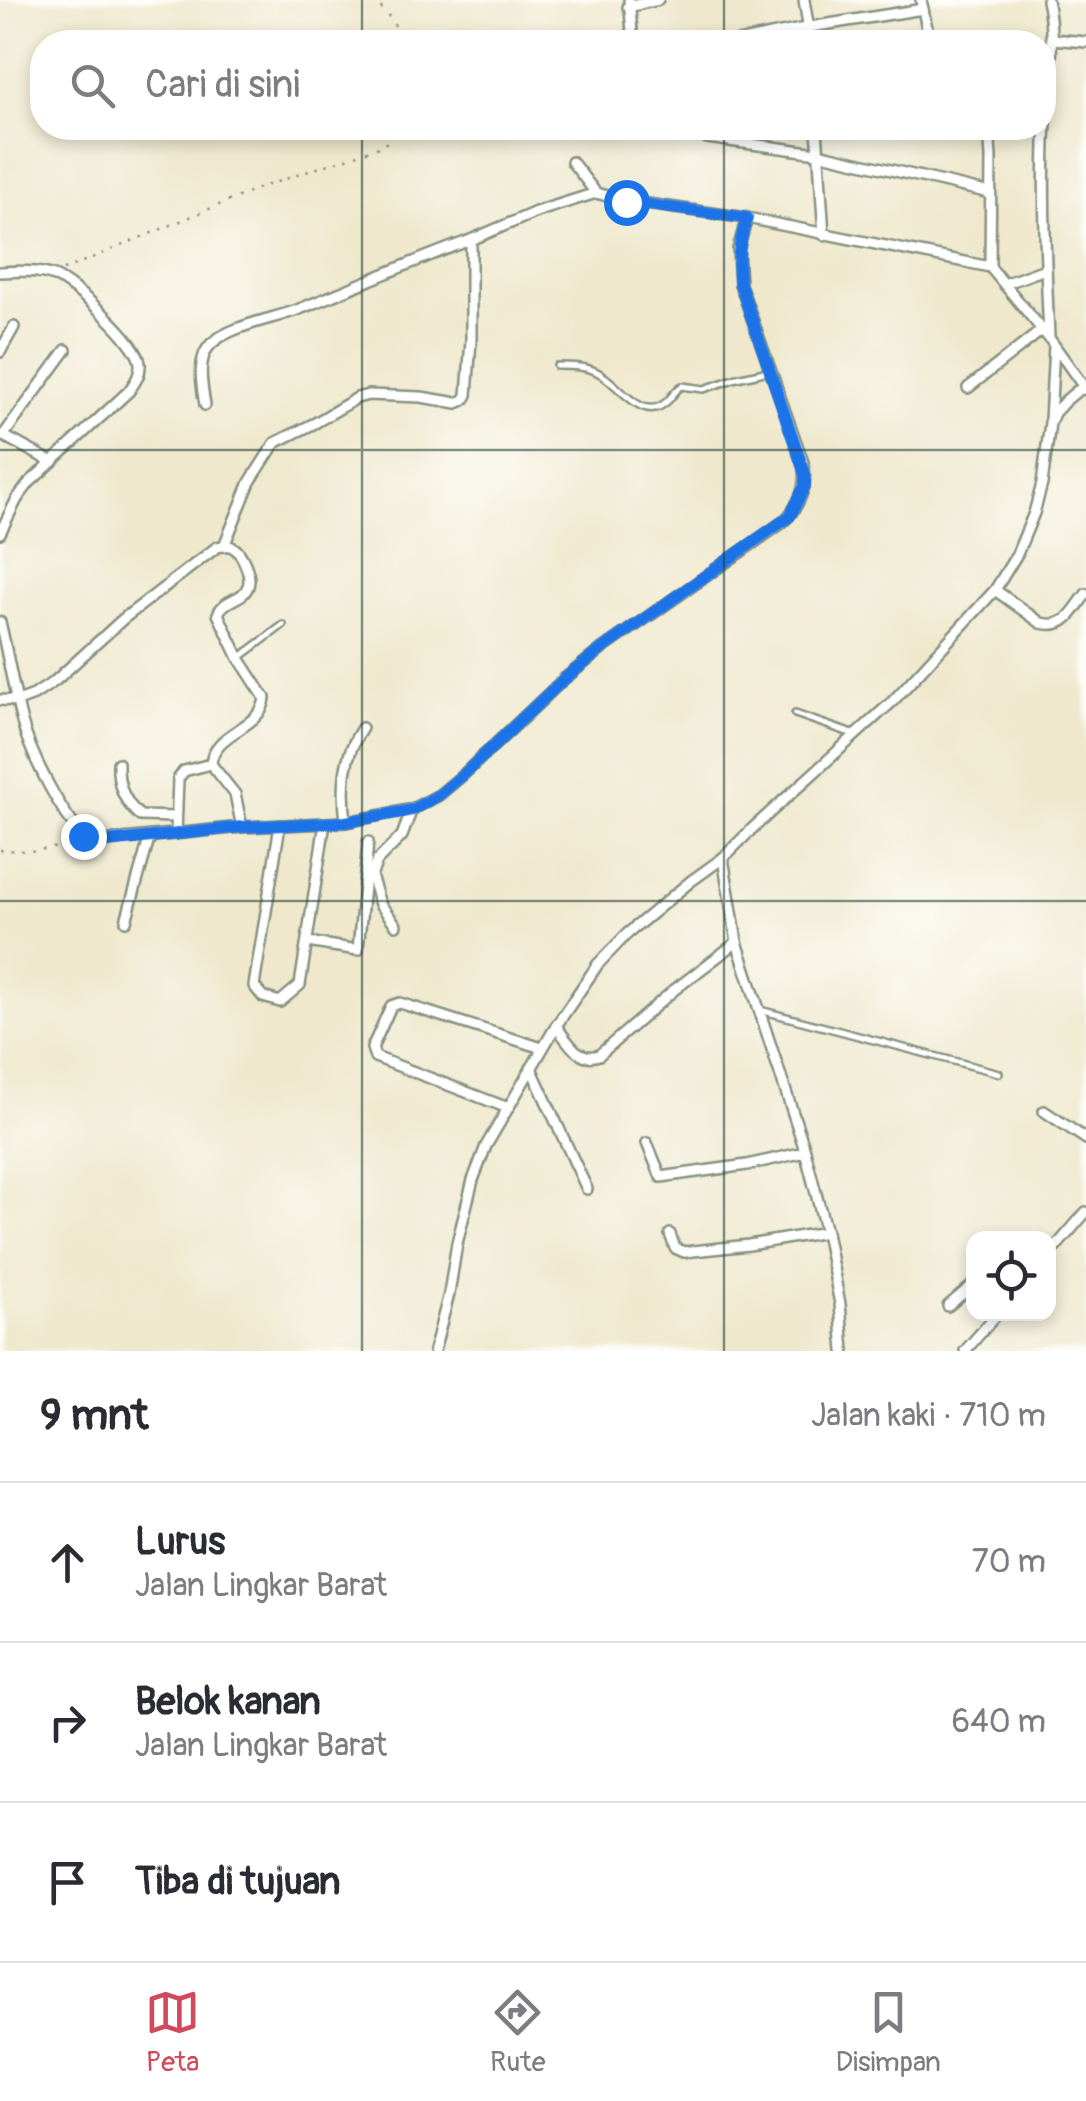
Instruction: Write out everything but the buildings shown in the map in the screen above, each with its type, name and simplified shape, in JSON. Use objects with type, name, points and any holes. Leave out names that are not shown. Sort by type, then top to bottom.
[{"type":"street","points":[[632,30],[629,4],[658,0]]},
{"type":"street","points":[[804,0],[810,30]]},
{"type":"street","points":[[1047,0],[1051,30]]},
{"type":"street","points":[[797,30],[922,5],[927,30]]},
{"type":"street","points":[[1056,39],[1086,42]]},
{"type":"street","points":[[721,140],[818,154],[990,193]]},
{"type":"street","points":[[817,140],[824,234]]},
{"type":"street","points":[[989,140],[990,266],[1085,389],[1065,402],[1050,423]]},
{"type":"street","points":[[434,1351],[473,1180],[486,1146],[542,1048],[598,964],[691,880],[723,858],[894,701],[995,590],[1016,554],[1042,484],[1050,423],[1045,270],[1047,140]]},
{"type":"street","points":[[572,162],[596,193]]},
{"type":"street","points":[[205,404],[202,366],[211,344],[233,331],[297,310],[536,212],[596,193],[626,202],[747,218],[990,266]]},
{"type":"street","points":[[0,622],[29,742],[74,827],[92,842],[242,827],[346,822],[412,810],[439,795],[464,774],[564,679],[602,649],[790,516],[805,486],[805,474],[740,284],[738,248],[747,218]]},
{"type":"street","points":[[224,546],[250,482],[275,444],[368,394],[457,403],[464,400],[468,394],[472,340],[471,240]]},
{"type":"street","points":[[1004,284],[1045,270]]},
{"type":"street","points":[[0,272],[52,275],[85,296],[128,342],[140,365],[128,391],[17,499],[0,532]]},
{"type":"street","points":[[0,352],[14,327]]},
{"type":"street","points":[[968,388],[1048,338]]},
{"type":"street","points":[[52,462],[2,435],[66,350]]},
{"type":"street","points":[[0,700],[18,701],[34,695],[123,619],[217,548],[238,550],[249,576],[247,590],[218,609],[219,619],[265,698],[264,708],[216,745],[211,764],[235,794],[242,827]]},
{"type":"street","points":[[995,590],[1041,623],[1050,625],[1065,621],[1086,594]]},
{"type":"street","points":[[346,822],[342,797],[347,754],[362,728]]},
{"type":"street","points":[[118,763],[119,783],[132,809],[140,816],[176,817]]},
{"type":"street","points":[[176,833],[178,779],[184,771],[211,764]]},
{"type":"street","points":[[396,925],[380,904],[371,876],[377,861],[402,836],[412,810]]},
{"type":"street","points":[[360,820],[377,861]]},
{"type":"street","points":[[280,825],[254,986],[263,998],[280,1002],[300,985],[325,823]]},
{"type":"street","points":[[126,920],[150,836]]},
{"type":"street","points":[[307,942],[358,950],[368,842]]},
{"type":"street","points":[[723,858],[738,942],[782,1076],[826,1232],[840,1304],[844,1351]]},
{"type":"street","points":[[556,1026],[579,1054],[598,1055],[738,942]]},
{"type":"street","points":[[508,1108],[375,1058],[372,1048],[391,1006],[400,1004],[542,1048]]},
{"type":"street","points":[[531,1068],[587,1188]]},
{"type":"street","points":[[1044,1111],[1086,1139]]},
{"type":"street","points":[[647,1143],[660,1177],[805,1152]]},
{"type":"street","points":[[1056,1247],[1086,1212]]},
{"type":"street","points":[[670,1234],[675,1248],[684,1252],[826,1232]]},
{"type":"street","points":[[948,1306],[966,1291]]},
{"type":"street","points":[[965,1351],[991,1321]]},
{"type":"lane","points":[[557,366],[593,370],[646,409],[666,404],[682,386],[704,389],[769,371]]},
{"type":"lane","points":[[239,658],[284,625]]},
{"type":"lane","points":[[795,714],[856,734]]},
{"type":"lane","points":[[759,1010],[999,1072]]},
{"type":"path","points":[[374,0],[397,30]]},
{"type":"path","points":[[52,275],[262,186],[385,145],[387,140]]},
{"type":"path","points":[[0,850],[92,842]]},
{"type":"route","points":[[83,836],[92,842],[106,842],[242,827],[346,822],[412,810],[439,795],[464,774],[564,679],[602,649],[790,516],[805,486],[805,474],[740,284],[738,248],[747,218],[626,202]]}]
